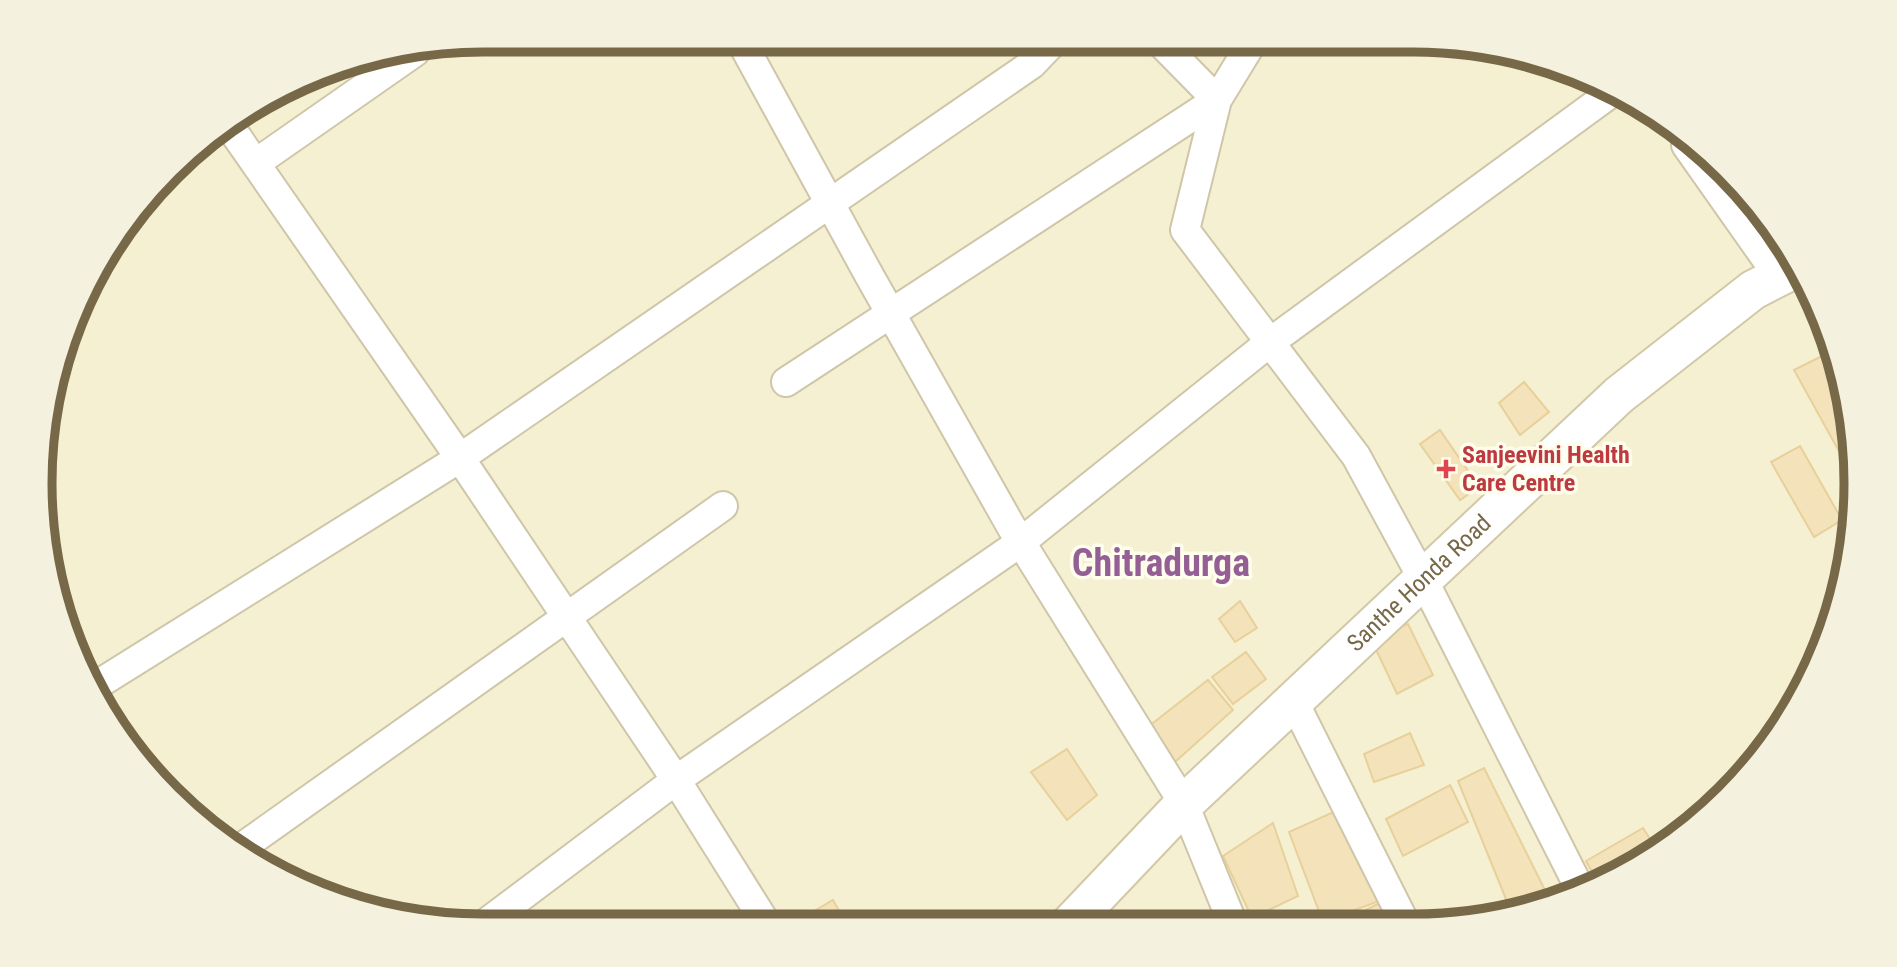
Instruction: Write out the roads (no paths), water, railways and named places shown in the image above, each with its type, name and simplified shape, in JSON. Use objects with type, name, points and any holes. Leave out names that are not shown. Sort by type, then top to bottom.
[{"type":"main road","name":"Santhe Honda Road","points":[[1080,914],[1184,804],[1619,395],[1753,290],[1786,274]]},
{"type":"street","points":[[747,52],[891,315],[1021,542],[1184,804],[1229,914]]},
{"type":"street","points":[[101,682],[460,458],[830,205],[1032,64],[1043,52]]},
{"type":"street","points":[[1170,52],[1217,100]]},
{"type":"street","points":[[1246,52],[1217,100],[1185,230],[1356,456],[1424,581],[1577,883]]},
{"type":"street","points":[[256,163],[375,67]]},
{"type":"street","points":[[498,914],[676,780],[1021,542],[1269,343],[1605,97]]},
{"type":"street","points":[[786,382],[1217,100]]},
{"type":"street","points":[[234,132],[460,458],[676,780],[760,914]]},
{"type":"street","points":[[1695,157],[1786,274]]},
{"type":"street","points":[[247,844],[723,506]]},
{"type":"street","points":[[1294,702],[1400,914]]},
{"type":"place","name":"Sanjeevini Health Care Centre","points":[[1446,469]]},
{"type":"district","name":"Chitradurga","points":[[1161,563]]}]
